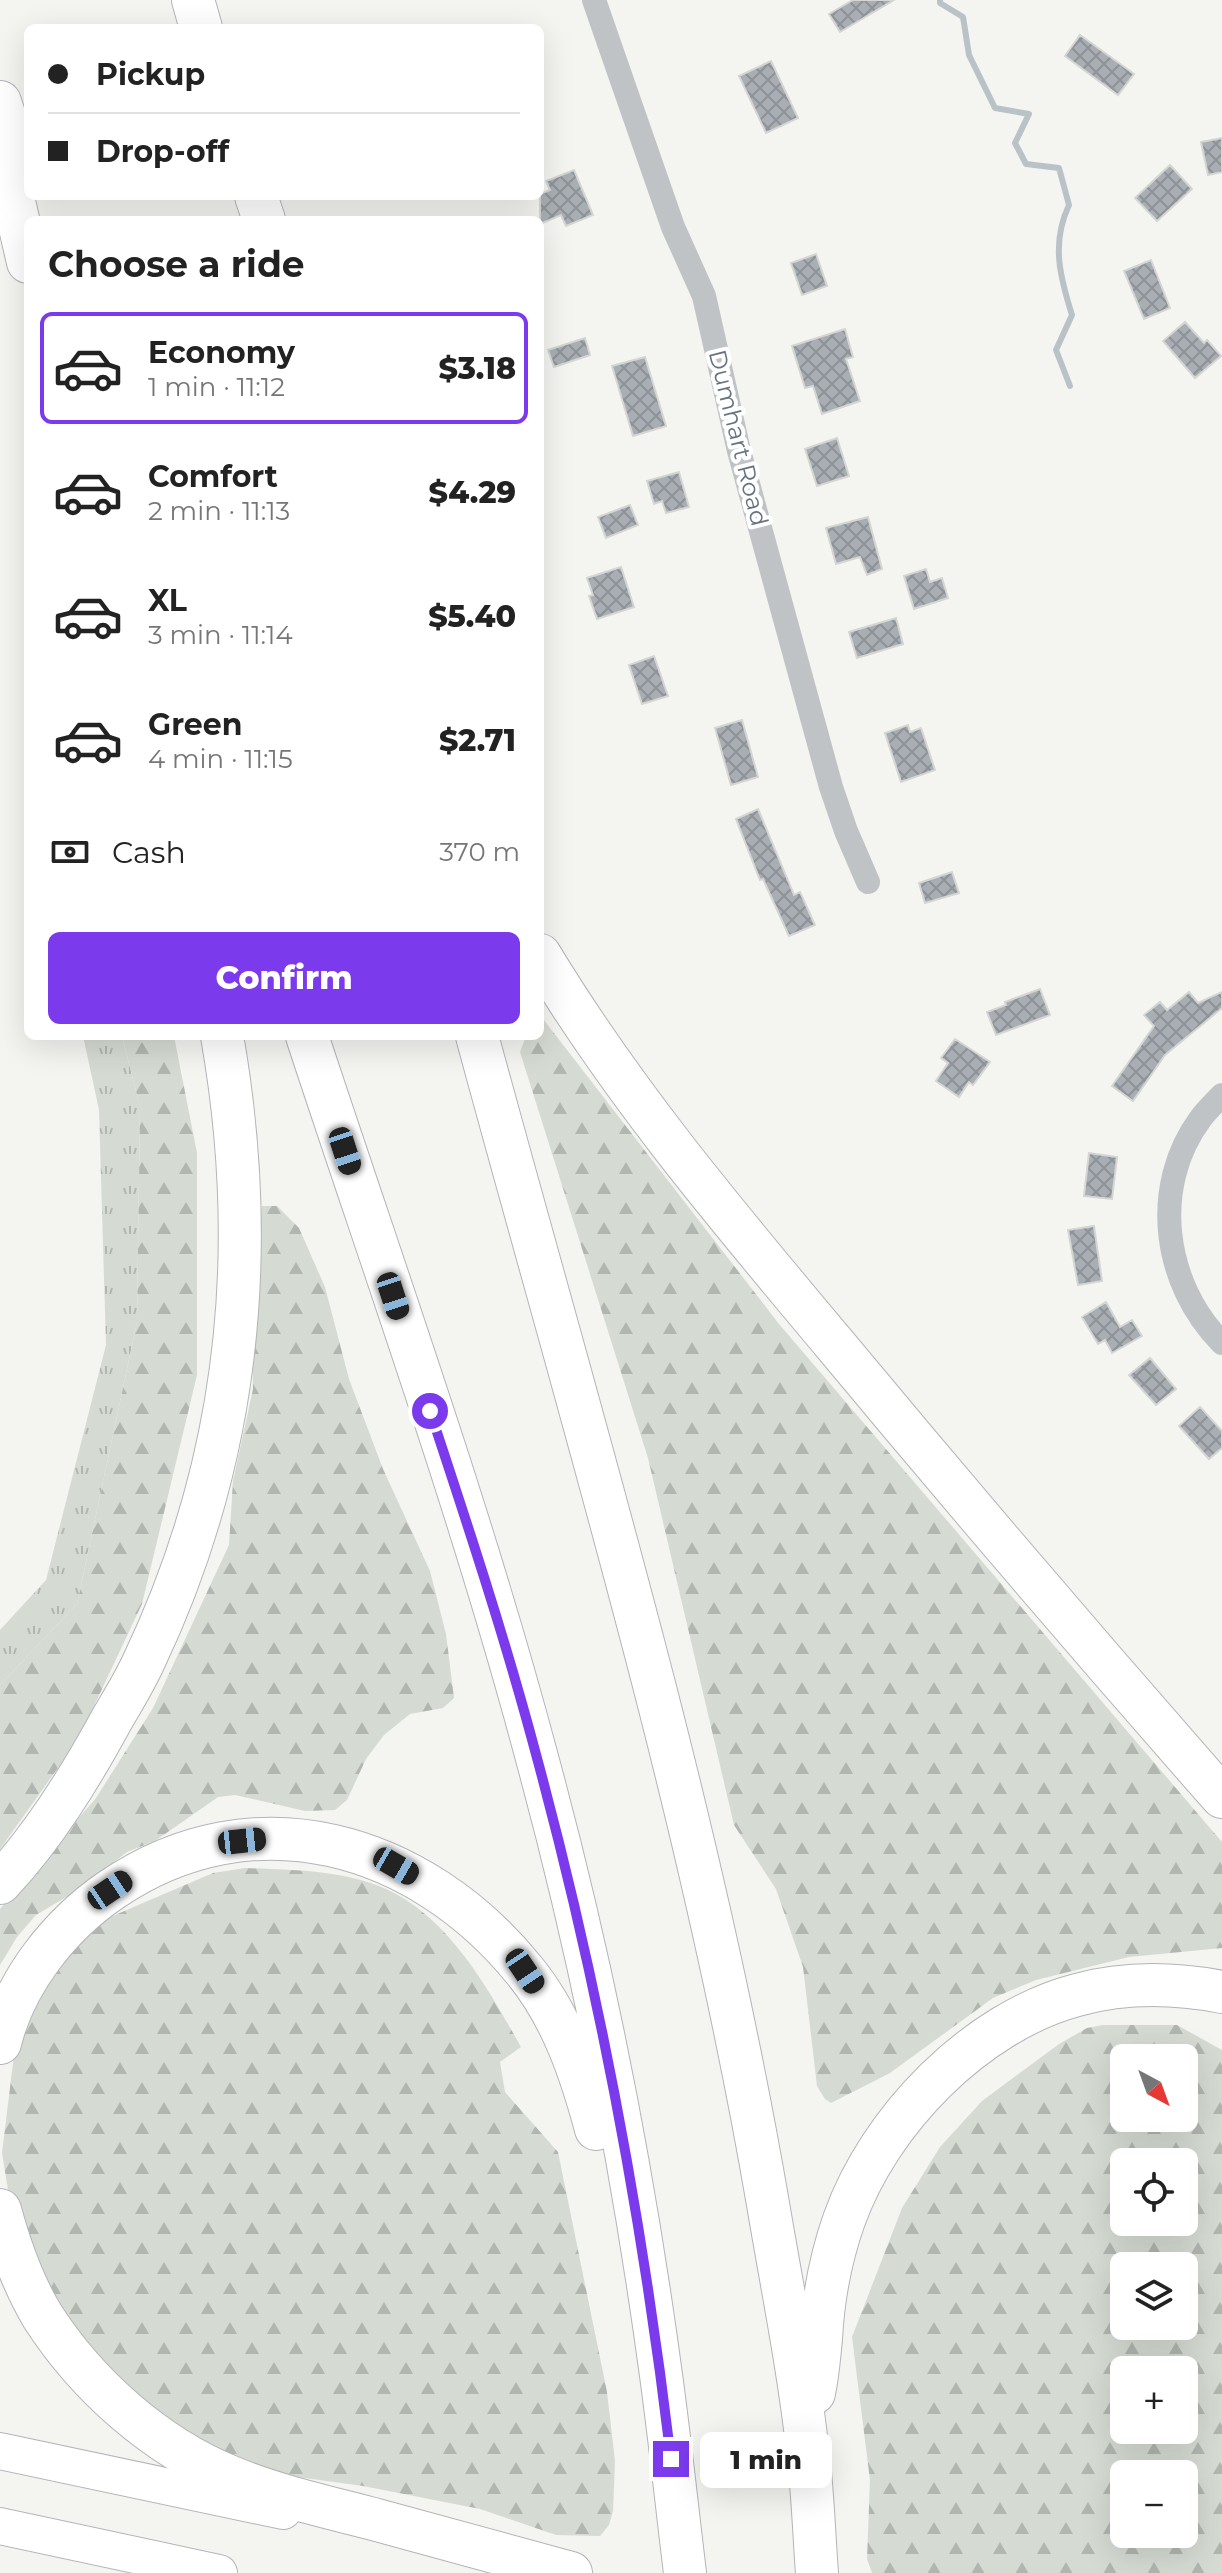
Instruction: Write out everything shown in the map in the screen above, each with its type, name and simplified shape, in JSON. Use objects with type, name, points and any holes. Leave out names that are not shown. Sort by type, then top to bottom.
[{"type":"highway","points":[[193,0],[200,24]]},
{"type":"highway","points":[[0,102],[24,175]]},
{"type":"highway","points":[[0,141],[24,245]]},
{"type":"highway","points":[[544,962],[619,1077],[701,1184],[922,1450],[1222,1797]]},
{"type":"highway","points":[[0,1883],[58,1809],[100,1742],[144,1661],[179,1577],[208,1489],[225,1409],[238,1315],[241,1243],[233,1099],[223,1040]]},
{"type":"highway","points":[[308,1040],[487,1584],[538,1759],[590,1974],[624,2145],[661,2373],[685,2573]]},
{"type":"highway","points":[[478,1040],[674,1761],[723,1964],[759,2150],[805,2429],[817,2573]]},
{"type":"highway","points":[[0,2043],[25,1983],[52,1942],[91,1904],[130,1877],[173,1856],[217,1843],[267,1838],[310,1840],[352,1850],[396,1866],[438,1891],[484,1927],[525,1971],[552,2011],[574,2057],[589,2103],[661,2373]]},
{"type":"highway","points":[[805,2429],[820,2367],[828,2284],[845,2219],[869,2166],[900,2119],[940,2076],[983,2041],[1029,2012],[1078,1995],[1129,1987],[1173,1985],[1222,1992]]},
{"type":"highway","points":[[0,2210],[22,2277],[43,2317],[74,2359],[106,2394],[143,2426],[185,2453],[230,2477],[290,2496],[570,2573]]},
{"type":"main road","points":[[0,2451],[570,2573]]},
{"type":"main road","points":[[0,2526],[219,2573]]},
{"type":"street","name":"Dumhart Road","points":[[594,0],[673,227],[704,296],[739,451],[831,787],[868,882]]},
{"type":"street","points":[[1222,1095],[1200,1119],[1183,1151],[1173,1181],[1169,1234],[1175,1267],[1188,1297],[1209,1330],[1222,1343]]},
{"type":"green space","points":[[544,1020],[779,1324],[1222,1842],[1222,1948],[1129,1957],[1036,1980],[993,1998],[890,2073],[831,2103],[825,2099],[817,2086],[803,1967],[776,1889],[734,1825],[648,1458],[520,1052],[524,1040],[544,1040]]},
{"type":"green space","points":[[84,1040],[123,1040],[140,1107],[137,1322],[77,1604],[0,1685],[0,1630],[46,1580],[106,1345],[99,1110]]},
{"type":"green space","points":[[123,1040],[175,1040],[197,1153],[197,1375],[142,1604],[78,1740],[0,1849],[0,1685],[77,1604],[137,1322],[140,1107]]},
{"type":"green space","points":[[262,1206],[277,1206],[299,1228],[325,1287],[349,1379],[383,1469],[430,1571],[446,1634],[454,1698],[443,1708],[410,1714],[384,1735],[366,1759],[347,1800],[335,1810],[305,1811],[235,1795],[218,1797],[155,1841],[127,1852],[78,1890],[36,1915],[17,1937],[0,1965],[0,1909],[96,1798],[153,1708],[229,1545],[233,1481],[253,1389],[252,1305]]},
{"type":"green space","points":[[245,1868],[317,1872],[352,1878],[386,1889],[409,1901],[448,1936],[465,1957],[521,2047],[500,2062],[505,2092],[558,2152],[607,2392],[615,2461],[613,2511],[609,2525],[600,2536],[556,2535],[480,2509],[363,2486],[232,2468],[166,2432],[72,2335],[10,2202],[2,2153],[17,2030],[58,1964],[108,1918],[213,1873]]},
{"type":"green space","points":[[1103,2025],[1177,2025],[1222,2050],[1222,2573],[872,2573],[867,2559],[870,2480],[852,2337],[902,2208],[940,2147],[982,2101],[1059,2044],[1087,2028]]},
{"type":"building","points":[[853,0],[894,0],[840,32],[829,14]]},
{"type":"building","points":[[1080,35],[1134,74],[1118,95],[1065,56]]},
{"type":"building","points":[[771,61],[798,118],[766,133],[739,76]]},
{"type":"building","points":[[1222,138],[1222,172],[1208,175],[1201,142]]},
{"type":"building","points":[[1170,165],[1192,189],[1157,221],[1135,198]]},
{"type":"building","points":[[574,170],[593,215],[566,226],[561,215],[544,222],[544,216],[540,216],[540,200],[544,200],[544,192],[550,190],[546,181]]},
{"type":"building","points":[[816,254],[827,286],[802,295],[791,263]]},
{"type":"building","points":[[1151,260],[1170,308],[1144,319],[1124,271]]},
{"type":"building","points":[[1185,322],[1221,356],[1195,378],[1163,341]]},
{"type":"building","points":[[845,329],[853,357],[846,359],[860,401],[822,414],[813,386],[805,388],[792,346]]},
{"type":"building","points":[[585,338],[590,355],[554,367],[548,350]]},
{"type":"building","points":[[645,357],[666,426],[633,436],[612,366]]},
{"type":"building","points":[[837,438],[849,476],[817,486],[805,449]]},
{"type":"building","points":[[679,472],[689,507],[666,513],[662,501],[654,504],[647,481]]},
{"type":"building","points":[[630,505],[638,525],[606,538],[598,517]]},
{"type":"building","points":[[868,517],[882,569],[867,575],[860,557],[836,564],[826,528]]},
{"type":"building","points":[[621,567],[634,607],[597,619],[587,578]]},
{"type":"building","points":[[926,569],[930,582],[942,578],[948,598],[914,609],[904,576]]},
{"type":"building","points":[[896,618],[903,644],[857,658],[849,632]]},
{"type":"building","points":[[654,656],[668,696],[642,704],[629,665]]},
{"type":"building","points":[[742,720],[758,777],[731,785],[715,728]]},
{"type":"building","points":[[908,725],[910,732],[921,728],[935,770],[901,782],[885,733]]},
{"type":"building","points":[[758,809],[794,895],[800,892],[815,925],[789,936],[763,879],[760,880],[736,819]]},
{"type":"building","points":[[952,872],[959,893],[925,903],[919,883]]},
{"type":"building","points":[[1040,989],[1050,1015],[996,1035],[987,1012]]},
{"type":"building","points":[[1189,992],[1198,1003],[1222,992],[1222,1008],[1165,1055],[1133,1101],[1112,1086],[1154,1026],[1144,1015],[1160,1002],[1167,1010]]},
{"type":"building","points":[[955,1039],[990,1062],[973,1085],[969,1082],[959,1097],[936,1081],[948,1063],[941,1058]]},
{"type":"building","points":[[1089,1153],[1117,1157],[1112,1199],[1084,1196]]},
{"type":"building","points":[[1094,1226],[1102,1281],[1078,1285],[1068,1230]]},
{"type":"building","points":[[1106,1302],[1120,1327],[1132,1320],[1142,1336],[1112,1353],[1105,1340],[1098,1344],[1082,1317]]},
{"type":"building","points":[[1150,1358],[1176,1389],[1156,1405],[1129,1375]]},
{"type":"building","points":[[1200,1407],[1222,1431],[1222,1448],[1209,1459],[1179,1426]]},
{"type":"waterway","points":[[940,0],[940,3],[963,17],[969,55],[995,108],[1029,114],[1015,143],[1026,164],[1059,168],[1069,205],[1060,233],[1059,260],[1072,315],[1056,350],[1070,386]]},
{"type":"route","points":[[430,1411],[487,1584],[538,1759],[587,1958],[624,2145],[661,2373],[671,2459]]}]
